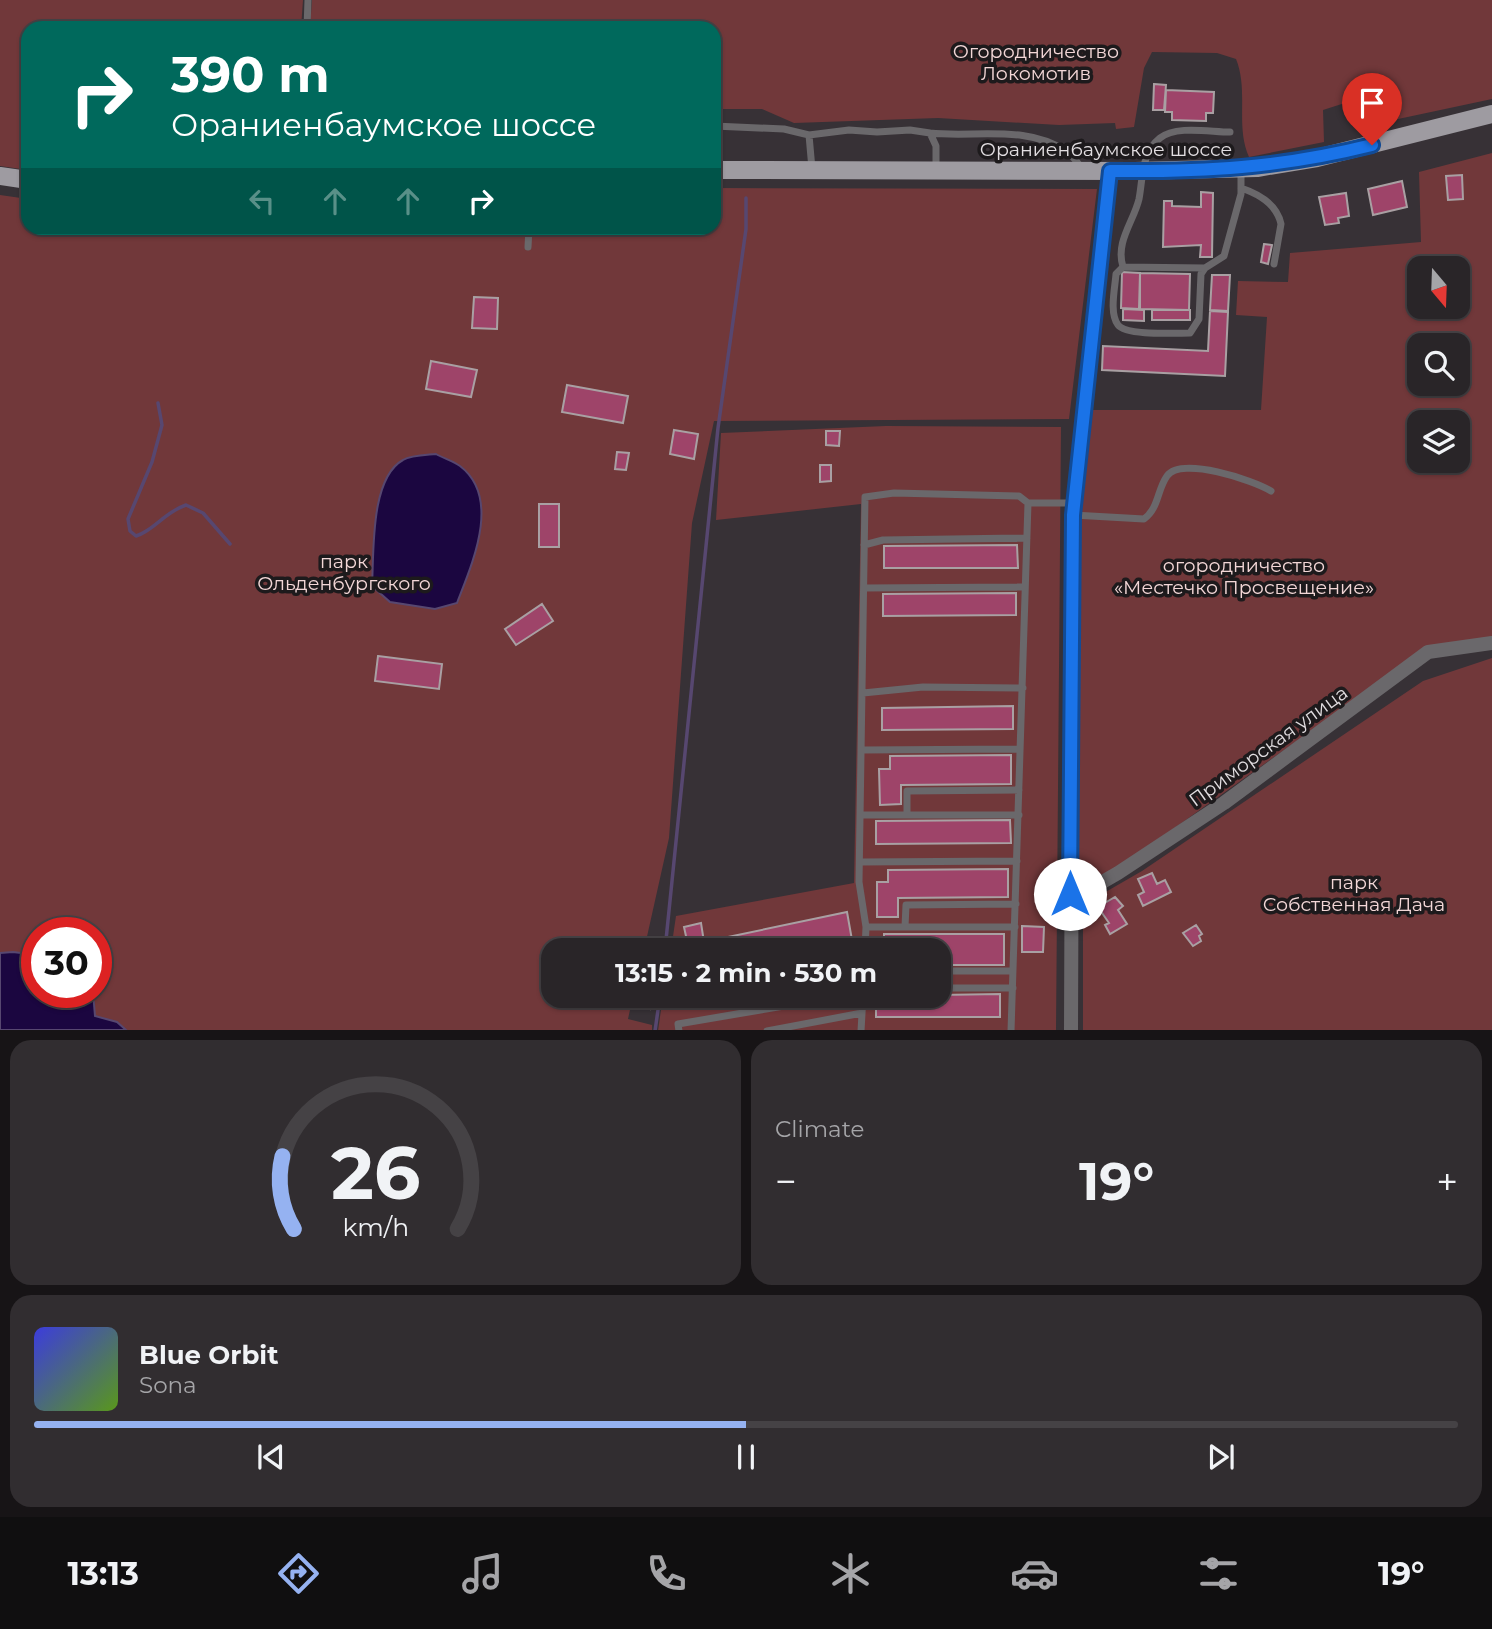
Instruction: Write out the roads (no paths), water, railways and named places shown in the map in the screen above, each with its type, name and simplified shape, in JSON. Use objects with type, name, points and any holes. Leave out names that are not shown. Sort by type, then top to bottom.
[{"type":"main road","name":"Ораниенбаумское шоссе","points":[[721,170],[1241,169],[1317,158],[1492,114]]},
{"type":"main road","points":[[0,176],[21,179]]},
{"type":"street","points":[[1071,1030],[1074,509],[1110,171]]},
{"type":"street","name":"Приморская улица","points":[[1070,894],[1079,894],[1118,873],[1224,803],[1428,652],[1492,643]]},
{"type":"lane","points":[[307,21],[308,0]]},
{"type":"lane","points":[[721,126],[784,129],[809,135],[849,130],[910,130],[963,136],[1015,134],[1032,137],[1067,152],[1084,171]]},
{"type":"lane","points":[[1230,132],[1172,132],[1158,139],[1142,171],[1139,200],[1123,239],[1123,267],[1116,274],[1114,313],[1118,324],[1127,331],[1189,333],[1199,320],[1201,274],[1205,268],[1224,256],[1241,188],[1241,169]]},
{"type":"lane","points":[[930,133],[936,146],[936,170]]},
{"type":"lane","points":[[809,135],[812,170]]},
{"type":"lane","points":[[1241,188],[1264,199],[1280,219],[1274,264]]},
{"type":"lane","points":[[528,247],[529,235]]},
{"type":"lane","points":[[1123,267],[1205,268]]},
{"type":"lane","points":[[866,938],[859,882],[865,497],[894,493],[1019,496],[1028,503],[1144,519],[1154,509],[1169,472],[1178,468],[1213,471],[1250,481],[1271,491]]},
{"type":"lane","points":[[1012,1030],[1028,503]]},
{"type":"lane","points":[[864,545],[883,540],[1027,538]]},
{"type":"lane","points":[[864,588],[1025,587]]},
{"type":"lane","points":[[863,692],[923,687],[1023,688]]},
{"type":"lane","points":[[862,750],[1020,749]]},
{"type":"lane","points":[[907,815],[907,791],[1019,790]]},
{"type":"lane","points":[[861,816],[1018,815]]},
{"type":"lane","points":[[860,862],[1017,861]]},
{"type":"lane","points":[[905,927],[906,905],[1016,904]]},
{"type":"lane","points":[[866,927],[1015,927]]},
{"type":"lane","points":[[951,971],[1013,971]]},
{"type":"lane","points":[[951,988],[1013,988]]},
{"type":"lane","points":[[680,1030],[678,1024],[772,1008]]},
{"type":"lane","points":[[861,1030],[862,1008]]},
{"type":"lane","points":[[772,1030],[862,1013]]},
{"type":"waterway","points":[[666,938],[718,428],[746,229],[746,198]]},
{"type":"waterway","points":[[158,403],[162,425],[152,462],[128,519],[130,531],[136,536],[143,533],[171,512],[186,505],[203,513],[230,544]]},
{"type":"waterway","points":[[655,1030],[658,1008]]},
{"type":"park label","name":"Огородничество Локомотив","points":[[1036,62]]},
{"type":"park label","name":"парк Ольденбургского","points":[[344,572]]},
{"type":"park label","name":"огородничество «Местечко Просвещение»","points":[[1244,576]]},
{"type":"park label","name":"парк Собственная Дача","points":[[1354,893]]}]
